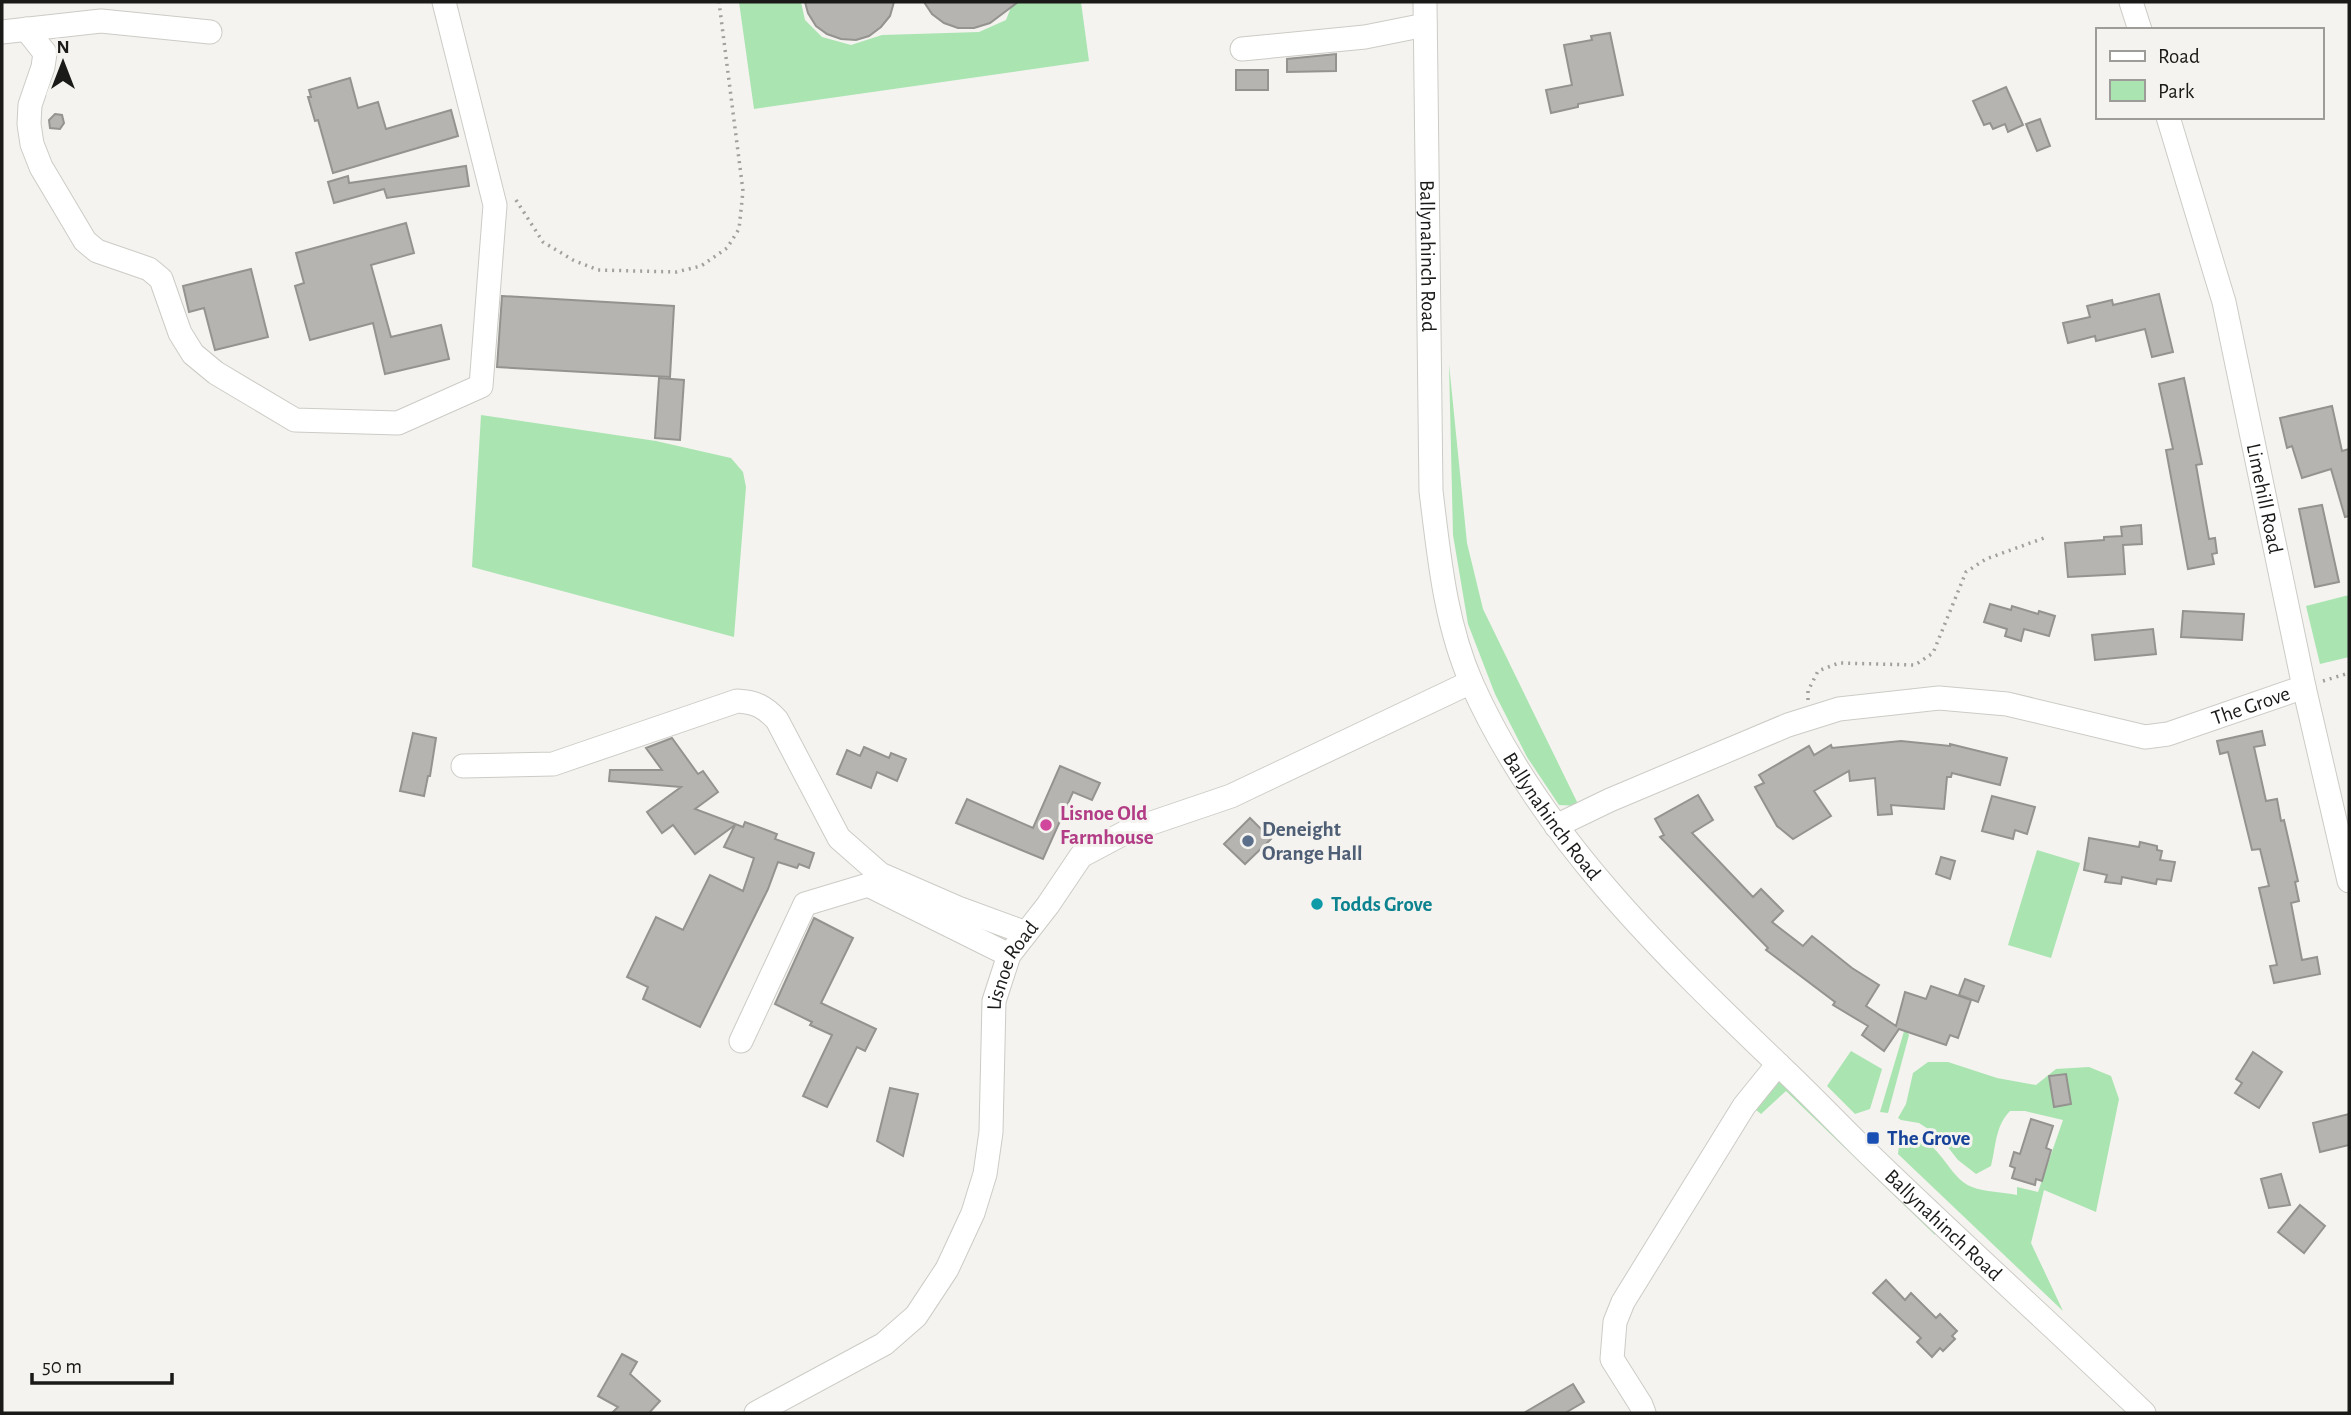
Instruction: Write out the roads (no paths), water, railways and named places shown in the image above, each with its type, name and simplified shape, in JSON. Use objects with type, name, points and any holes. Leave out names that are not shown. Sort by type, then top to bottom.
[{"type":"street","points":[[26,29],[45,53],[30,105],[32,144],[41,167],[85,241],[97,251],[149,269],[162,279],[180,333],[193,354],[216,373],[295,420],[398,423],[481,386],[495,205],[444,2]]},
{"type":"street","points":[[2131,2],[2139,28]]},
{"type":"street","points":[[1242,49],[1364,37],[1425,13]]},
{"type":"street","name":"Ballynahinch Road","points":[[1425,13],[1431,491],[1439,559],[1453,629],[1471,682],[1502,743],[1556,826],[1609,890],[1667,953],[1878,1163],[2144,1413]]},
{"type":"street","points":[[2,32],[101,21],[210,32]]},
{"type":"street","name":"Limehill Road","points":[[2169,119],[2224,302],[2304,687],[2349,881]]},
{"type":"street","name":"Lisnoe Road","points":[[756,1413],[884,1344],[916,1316],[947,1269],[973,1213],[985,1174],[992,1132],[994,1001],[1009,955],[1048,905],[1081,856],[1128,831],[1231,796],[1471,682]]},
{"type":"street","name":"The Grove","points":[[1556,826],[1623,794],[1788,725],[1839,709],[1939,698],[2007,705],[2145,737],[2168,734],[2304,687]]},
{"type":"street","points":[[463,766],[553,764],[737,701],[754,702],[767,709],[777,720],[839,838],[880,874],[958,908],[1026,933]]},
{"type":"street","points":[[741,1041],[805,904],[868,885],[1009,955]]},
{"type":"street","points":[[1644,1413],[1642,1405],[1612,1359],[1615,1322],[1623,1302],[1744,1106],[1779,1064]]},
{"type":"place","name":"Lisnoe Old Farmhouse","points":[[1046,825]]},
{"type":"place","name":"Deneight Orange Hall","points":[[1248,841]]},
{"type":"place","name":"Todds Grove","points":[[1317,904]]},
{"type":"place","name":"The Grove","points":[[1873,1138]]}]
